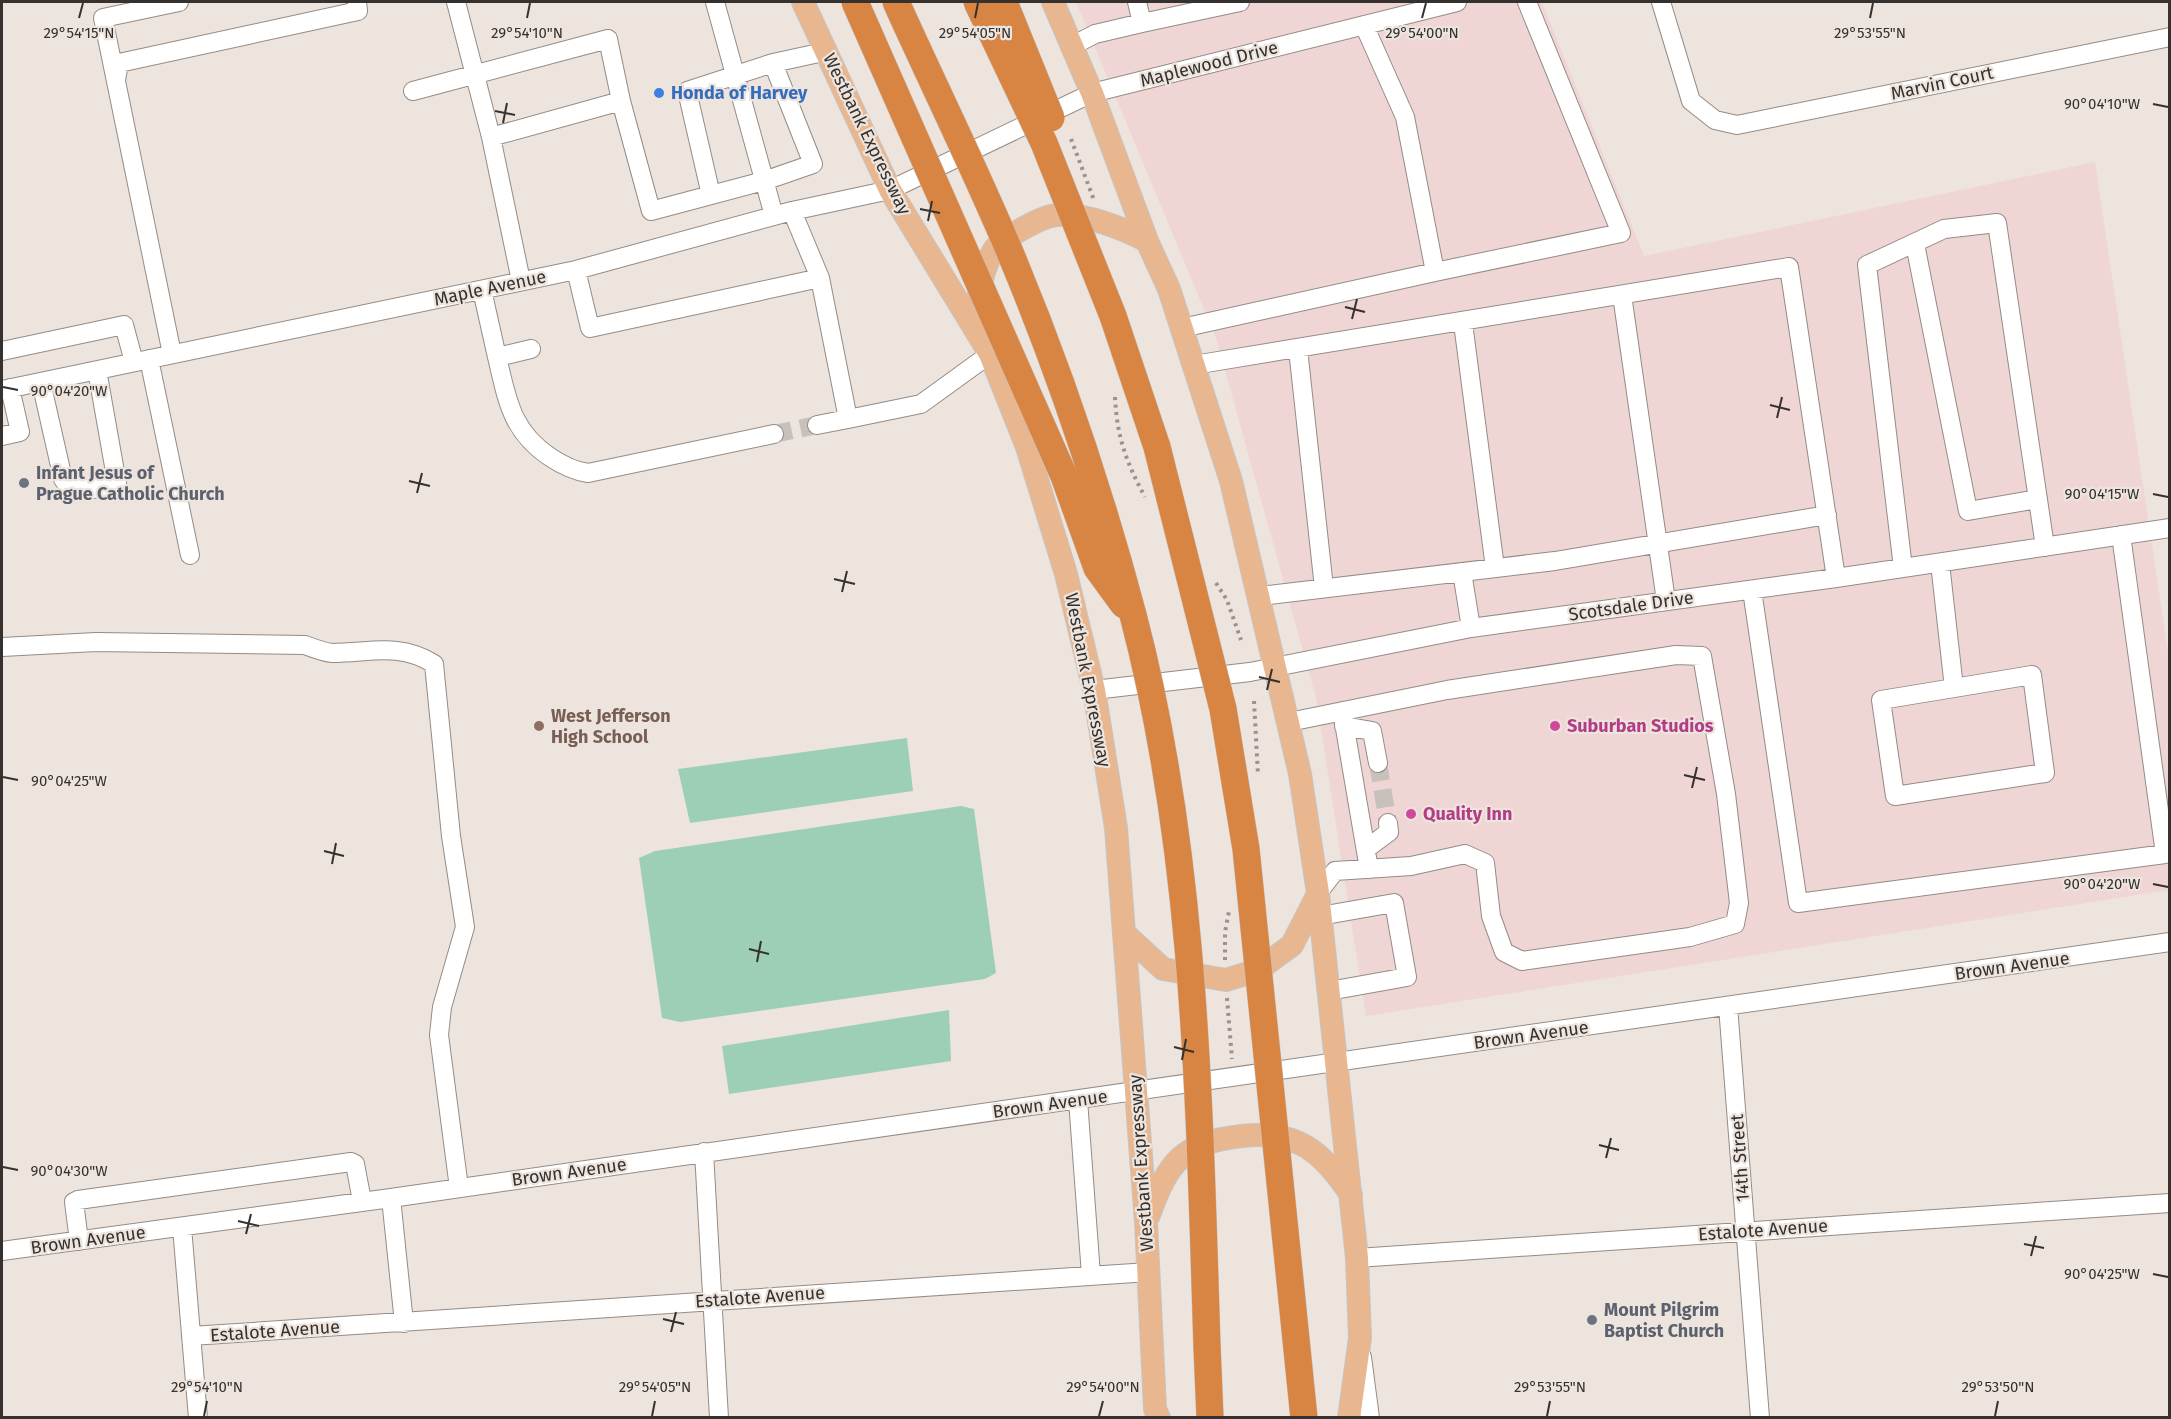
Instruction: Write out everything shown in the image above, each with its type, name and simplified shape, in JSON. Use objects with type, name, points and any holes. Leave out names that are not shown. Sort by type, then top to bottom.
[{"type":"highway","points":[[855,2],[1064,476],[1096,568],[1134,618]]},
{"type":"highway","points":[[896,2],[1009,250],[1056,370],[1099,497],[1134,618],[1158,728],[1186,908],[1198,1051],[1210,1418]]},
{"type":"highway","points":[[977,2],[1044,143],[1113,316],[1157,447],[1223,709],[1246,849],[1304,1418]]},
{"type":"highway","points":[[1004,2],[1087,209],[1113,316]]},
{"type":"main road","name":"Westbank Expressway","points":[[803,2],[828,51],[890,190],[990,354],[1028,447],[1066,574],[1094,690],[1116,828],[1146,1221],[1157,1415]]},
{"type":"main road","points":[[1053,2],[1092,93],[1147,241],[1169,289],[1194,365],[1231,481],[1260,596],[1300,774],[1318,893],[1357,1258],[1360,1338],[1349,1418]]},
{"type":"main road","points":[[975,329],[982,274],[996,248],[1032,223],[1058,214],[1119,226],[1147,241]]},
{"type":"main road","points":[[1124,933],[1163,969],[1226,980],[1258,970],[1292,945],[1318,893]]},
{"type":"main road","points":[[1146,1221],[1167,1174],[1190,1149],[1214,1139],[1261,1134],[1292,1138],[1318,1154],[1351,1197]]},
{"type":"street","points":[[172,354],[103,18],[178,2]]},
{"type":"street","points":[[116,80],[119,63],[358,11],[357,2]]},
{"type":"street","points":[[456,2],[491,137],[521,281]]},
{"type":"street","points":[[715,2],[774,216]]},
{"type":"street","points":[[1137,2],[1142,23]]},
{"type":"street","points":[[1072,46],[1095,33],[1240,2]]},
{"type":"street","name":"Maplewood Drive","points":[[969,151],[1092,93],[1457,2]]},
{"type":"street","points":[[1182,328],[1620,233],[1527,2]]},
{"type":"street","name":"Marvin Court","points":[[1661,2],[1691,101],[1715,120],[1737,125],[2169,36]]},
{"type":"street","points":[[1364,25],[1405,117],[1435,272]]},
{"type":"street","points":[[413,91],[608,39],[621,101],[651,211],[764,181],[813,164],[773,63]]},
{"type":"street","points":[[711,195],[687,91],[736,77],[773,63],[828,51]]},
{"type":"street","points":[[491,137],[621,101]]},
{"type":"street","name":"Maple Avenue","points":[[6,389],[576,270],[792,211],[890,190],[969,151]]},
{"type":"street","points":[[792,211],[820,278],[848,419]]},
{"type":"street","points":[[1903,568],[1867,265],[1944,229],[1997,223],[2046,547]]},
{"type":"street","points":[[1915,244],[1968,511],[2038,499]]},
{"type":"street","points":[[1194,365],[1789,267],[1836,578]]},
{"type":"street","points":[[576,270],[590,328],[820,278]]},
{"type":"street","points":[[482,290],[510,410],[519,429],[537,449],[577,472],[588,473],[774,434]]},
{"type":"street","points":[[1622,295],[1666,601]]},
{"type":"street","points":[[1463,322],[1495,568]]},
{"type":"street","points":[[2,351],[124,325],[142,360],[190,555]]},
{"type":"street","points":[[496,357],[531,349]]},
{"type":"street","points":[[1298,349],[1324,588]]},
{"type":"street","points":[[817,425],[921,404],[990,354]]},
{"type":"street","points":[[41,382],[63,479],[70,489],[93,489],[117,483],[97,370]]},
{"type":"street","points":[[2,436],[20,432],[6,389]]},
{"type":"street","points":[[1260,596],[1495,568],[1658,544],[1827,515]]},
{"type":"street","name":"Scotsdale Drive","points":[[1094,690],[1250,672],[1471,628],[1836,578],[2169,528]]},
{"type":"street","points":[[1752,590],[1798,903],[2165,854],[2121,535]]},
{"type":"street","points":[[1940,563],[1954,688]]},
{"type":"street","points":[[1462,572],[1471,628]]},
{"type":"street","points":[[2,647],[96,642],[305,645],[329,653],[400,650],[421,656],[434,664],[451,836],[465,927],[442,1006],[439,1035],[459,1188]]},
{"type":"street","points":[[1289,722],[1343,719],[1459,688],[1676,655],[1702,656],[1726,794],[1739,903],[1735,924],[1690,937],[1522,961],[1504,952],[1491,916],[1485,863],[1465,854],[1411,867],[1335,871],[1318,893]]},
{"type":"street","points":[[2032,675],[2045,773],[1895,796],[1881,700],[1954,688],[2032,675]]},
{"type":"street","points":[[1343,719],[1372,731],[1378,763]]},
{"type":"street","points":[[1343,719],[1369,869]]},
{"type":"street","points":[[1366,849],[1389,832],[1388,823]]},
{"type":"street","points":[[1320,916],[1394,903],[1407,977],[1329,990]]},
{"type":"street","name":"Brown Avenue","points":[[2,1251],[1135,1092],[2169,942]]},
{"type":"street","name":"14th Street","points":[[1728,1006],[1760,1418]]},
{"type":"street","points":[[1078,1100],[1091,1275]]},
{"type":"street","points":[[704,1152],[719,1418]]},
{"type":"street","points":[[79,1241],[74,1202],[351,1162],[356,1164],[363,1202]]},
{"type":"street","points":[[391,1198],[404,1323]]},
{"type":"street","name":"Estalote Avenue","points":[[1357,1258],[2169,1203]]},
{"type":"street","points":[[182,1227],[198,1418]]},
{"type":"street","name":"Estalote Avenue","points":[[191,1336],[1149,1272]]},
{"type":"street","points":[[1360,1338],[1370,1418]]},
{"type":"path","points":[[1071,139],[1095,202]]},
{"type":"shaded area","points":[[1076,2],[1542,2],[1644,256],[2095,162],[2169,659],[2169,890],[1366,1016],[1316,698],[1216,338]]},
{"type":"green space","points":[[907,738],[913,791],[690,823],[678,769]]},
{"type":"green space","points":[[961,806],[974,809],[996,973],[985,979],[680,1022],[662,1018],[639,858],[655,851]]},
{"type":"green space","points":[[949,1010],[951,1061],[729,1094],[722,1046]]},
{"type":"tunnel","points":[[774,434],[817,425]]},
{"type":"tunnel","points":[[1378,763],[1388,823]]},
{"type":"place","name":"Honda of Harvey","points":[[659,93]]},
{"type":"place","name":"Infant Jesus of Prague Catholic Church","points":[[24,483]]},
{"type":"place","name":"West Jefferson High School","points":[[539,726]]},
{"type":"place","name":"Suburban Studios","points":[[1555,726]]},
{"type":"place","name":"Quality Inn","points":[[1411,814]]},
{"type":"place","name":"Mount Pilgrim Baptist Church","points":[[1592,1320]]}]
